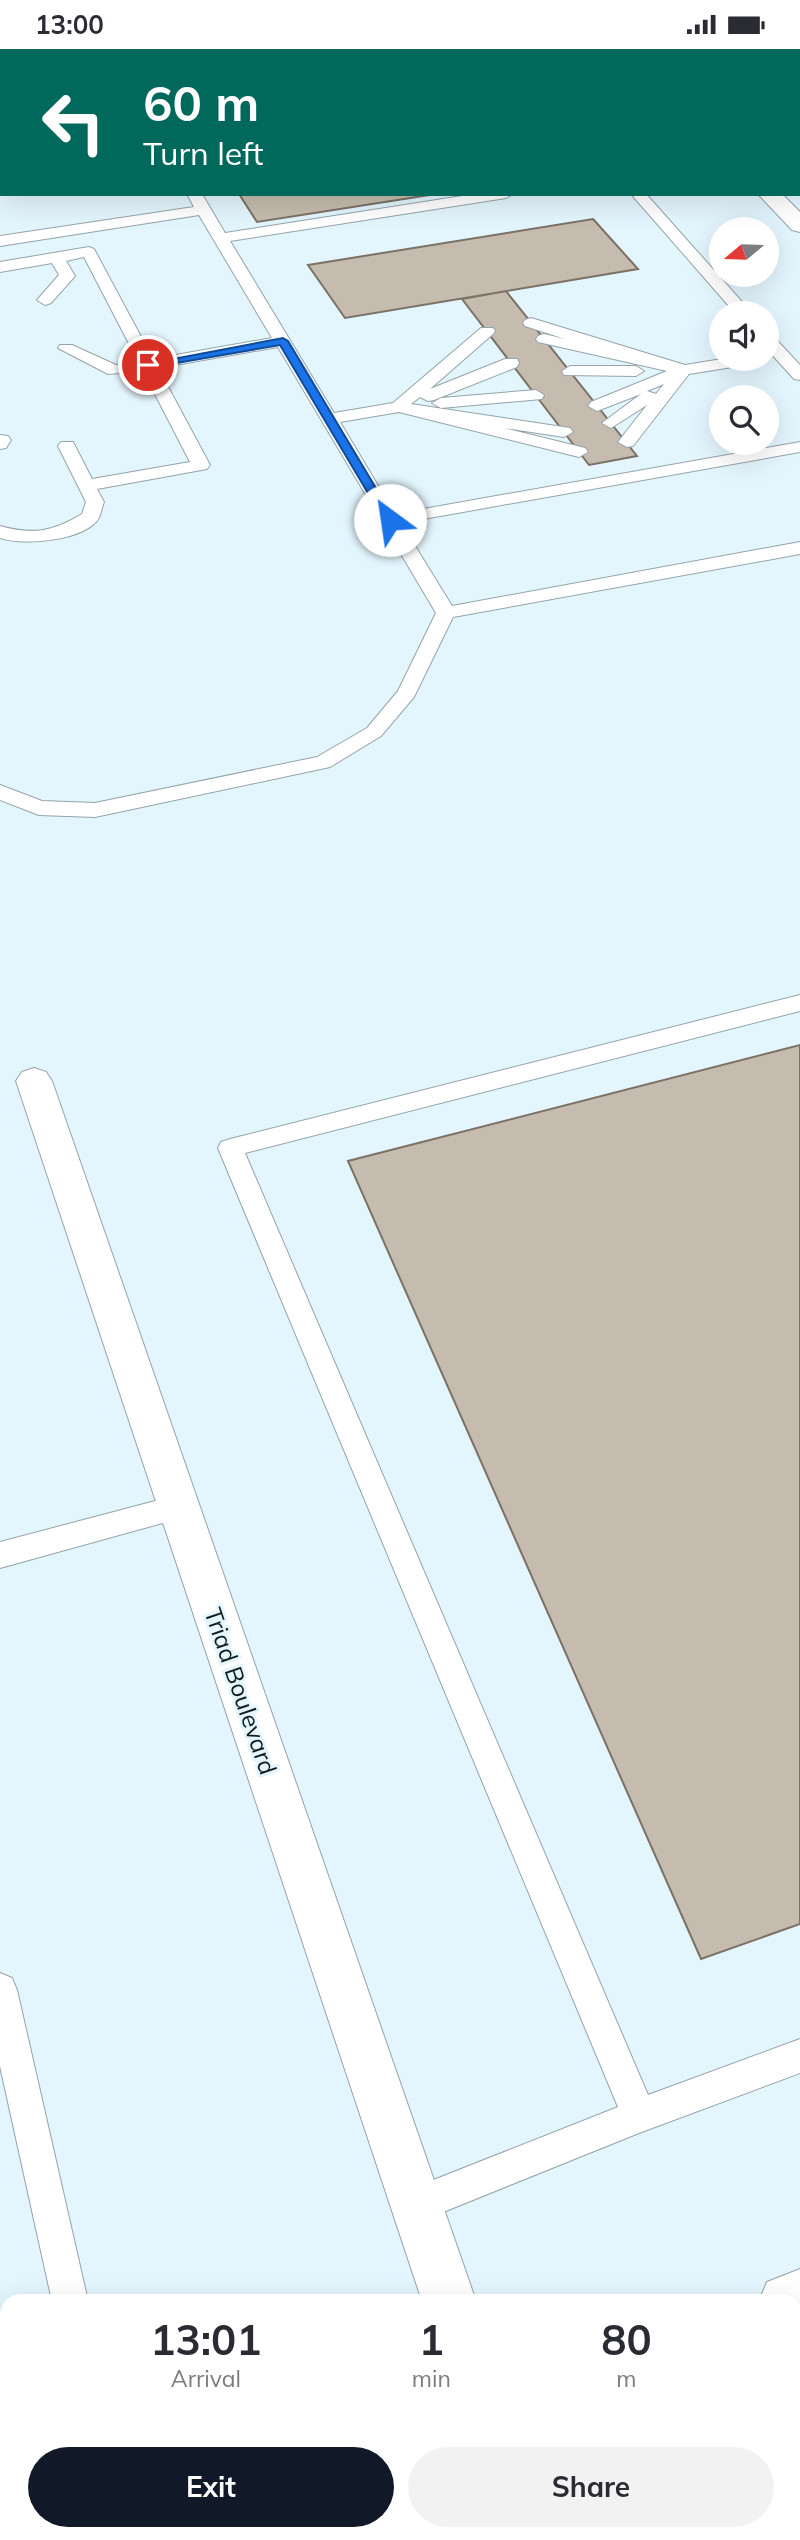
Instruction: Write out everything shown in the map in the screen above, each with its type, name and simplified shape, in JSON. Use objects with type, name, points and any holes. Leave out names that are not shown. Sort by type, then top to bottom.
[{"type":"street","points":[[771,196],[800,225]]},
{"type":"street","name":"Triad Boulevard","points":[[34,1081],[447,2294]]},
{"type":"lane","points":[[388,202],[428,201],[449,196]]},
{"type":"lane","points":[[221,238],[459,196]]},
{"type":"lane","points":[[296,216],[464,196]]},
{"type":"lane","points":[[344,208],[484,196]]},
{"type":"lane","points":[[640,196],[733,301]]},
{"type":"lane","points":[[0,241],[199,202],[446,613]]},
{"type":"lane","points":[[0,267],[89,252],[201,465],[86,485]]},
{"type":"lane","points":[[57,258],[67,276],[68,297]]},
{"type":"lane","points":[[45,300],[67,276]]},
{"type":"lane","points":[[526,316],[684,370]]},
{"type":"lane","points":[[399,407],[482,324]]},
{"type":"lane","points":[[544,339],[684,370]]},
{"type":"lane","points":[[66,348],[114,370],[283,341]]},
{"type":"lane","points":[[90,344],[114,370]]},
{"type":"lane","points":[[779,354],[800,350]]},
{"type":"lane","points":[[399,407],[488,354]]},
{"type":"lane","points":[[556,355],[684,370]]},
{"type":"lane","points":[[779,360],[800,376]]},
{"type":"lane","points":[[399,407],[511,363]]},
{"type":"lane","points":[[582,387],[709,366]]},
{"type":"lane","points":[[570,371],[684,370]]},
{"type":"lane","points":[[597,406],[684,370]]},
{"type":"lane","points":[[611,423],[684,370]]},
{"type":"lane","points":[[627,442],[684,370]]},
{"type":"lane","points":[[330,419],[399,407],[524,379]]},
{"type":"lane","points":[[399,407],[536,395]]},
{"type":"lane","points":[[399,407],[551,415]]},
{"type":"lane","points":[[399,407],[564,432]]},
{"type":"lane","points":[[399,407],[579,452]]},
{"type":"lane","points":[[0,531],[7,535],[38,537],[72,529],[90,517],[95,502],[67,446]]},
{"type":"lane","points":[[390,520],[800,447]]},
{"type":"lane","points":[[446,613],[800,548]]},
{"type":"lane","points":[[0,792],[39,808],[95,810],[323,762],[374,732],[407,693],[446,613]]},
{"type":"lane","points":[[639,2116],[230,1148],[800,1003]]},
{"type":"lane","points":[[0,1555],[178,1507]]},
{"type":"lane","points":[[0,1990],[68,2294]]},
{"type":"lane","points":[[416,2205],[639,2116],[800,2056]]},
{"type":"building","points":[[240,196],[423,196],[257,222]]},
{"type":"building","points":[[593,219],[638,269],[345,318],[308,265]]},
{"type":"building","points":[[506,291],[637,456],[589,465],[462,299]]},
{"type":"building","points":[[800,1045],[800,1924],[701,1959],[348,1161]]},
{"type":"route","points":[[148,365],[283,341],[390,520]]}]
